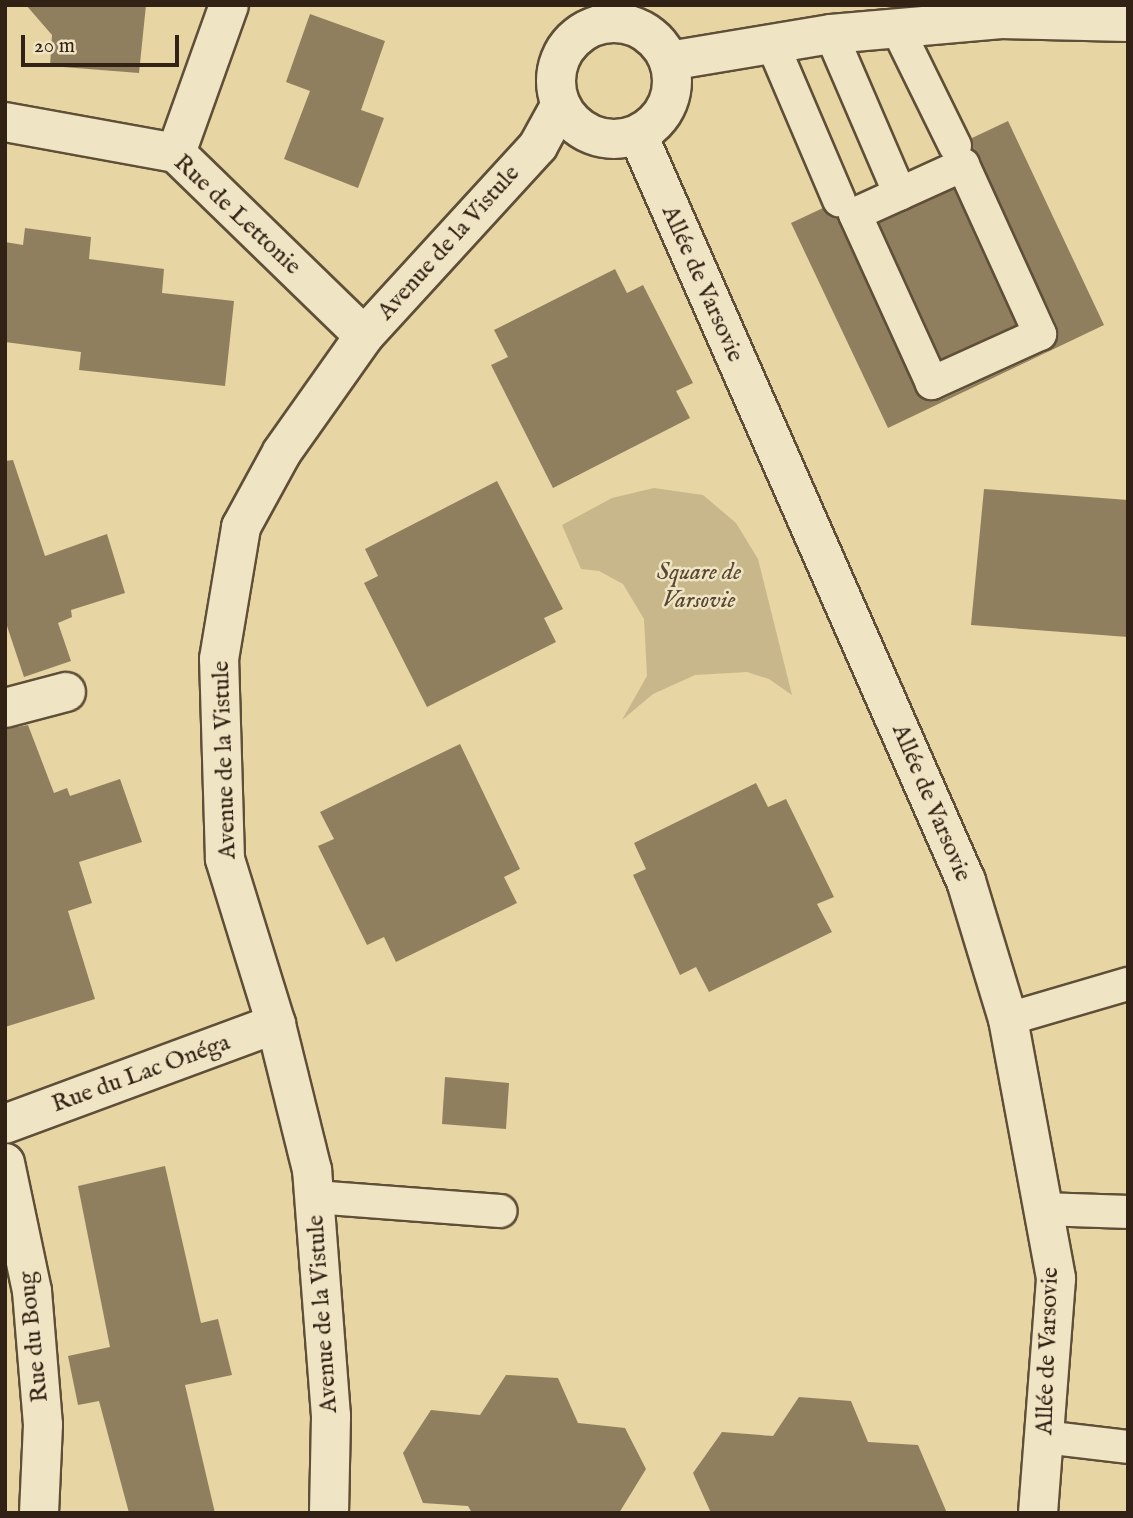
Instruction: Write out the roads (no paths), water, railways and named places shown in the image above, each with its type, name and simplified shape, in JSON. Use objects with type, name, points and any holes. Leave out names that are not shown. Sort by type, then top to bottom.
[{"type":"street","points":[[176,153],[229,5]]},
{"type":"street","points":[[588,16],[645,31],[669,61],[671,96],[664,112],[638,135],[621,140],[585,133],[560,106],[555,89],[559,61],[588,16]]},
{"type":"street","points":[[669,61],[831,34],[1001,19],[1128,22]]},
{"type":"street","name":"Avenue de la Vistule","points":[[329,1513],[331,1416],[312,1170],[276,1024],[225,859],[219,659],[241,527],[282,452],[363,336],[538,146],[560,106]]},
{"type":"street","name":"Rue de Lettonie","points":[[5,122],[176,153],[363,336]]},
{"type":"street","name":"Allée de Varsovie","points":[[638,135],[966,881],[1008,1019],[1056,1279],[1038,1513]]},
{"type":"street","points":[[5,708],[66,692]]},
{"type":"street","name":"Rue du Lac Onéga","points":[[5,1124],[276,1024]]},
{"type":"street","name":"Rue du Boug","points":[[5,1163],[32,1290],[43,1425],[39,1513]]},
{"type":"lane","points":[[898,30],[955,146]]},
{"type":"lane","points":[[831,34],[900,194]]},
{"type":"lane","points":[[772,43],[839,200]]},
{"type":"lane","points":[[963,165],[1040,334],[932,383],[855,214],[900,194],[963,165]]},
{"type":"lane","points":[[1008,1019],[1128,984]]},
{"type":"lane","points":[[314,1197],[500,1211]]},
{"type":"lane","points":[[1043,1209],[1128,1212]]},
{"type":"lane","points":[[1044,1437],[1128,1447]]},
{"type":"park label","name":"Square de Varsovie","points":[[699,587]]}]
